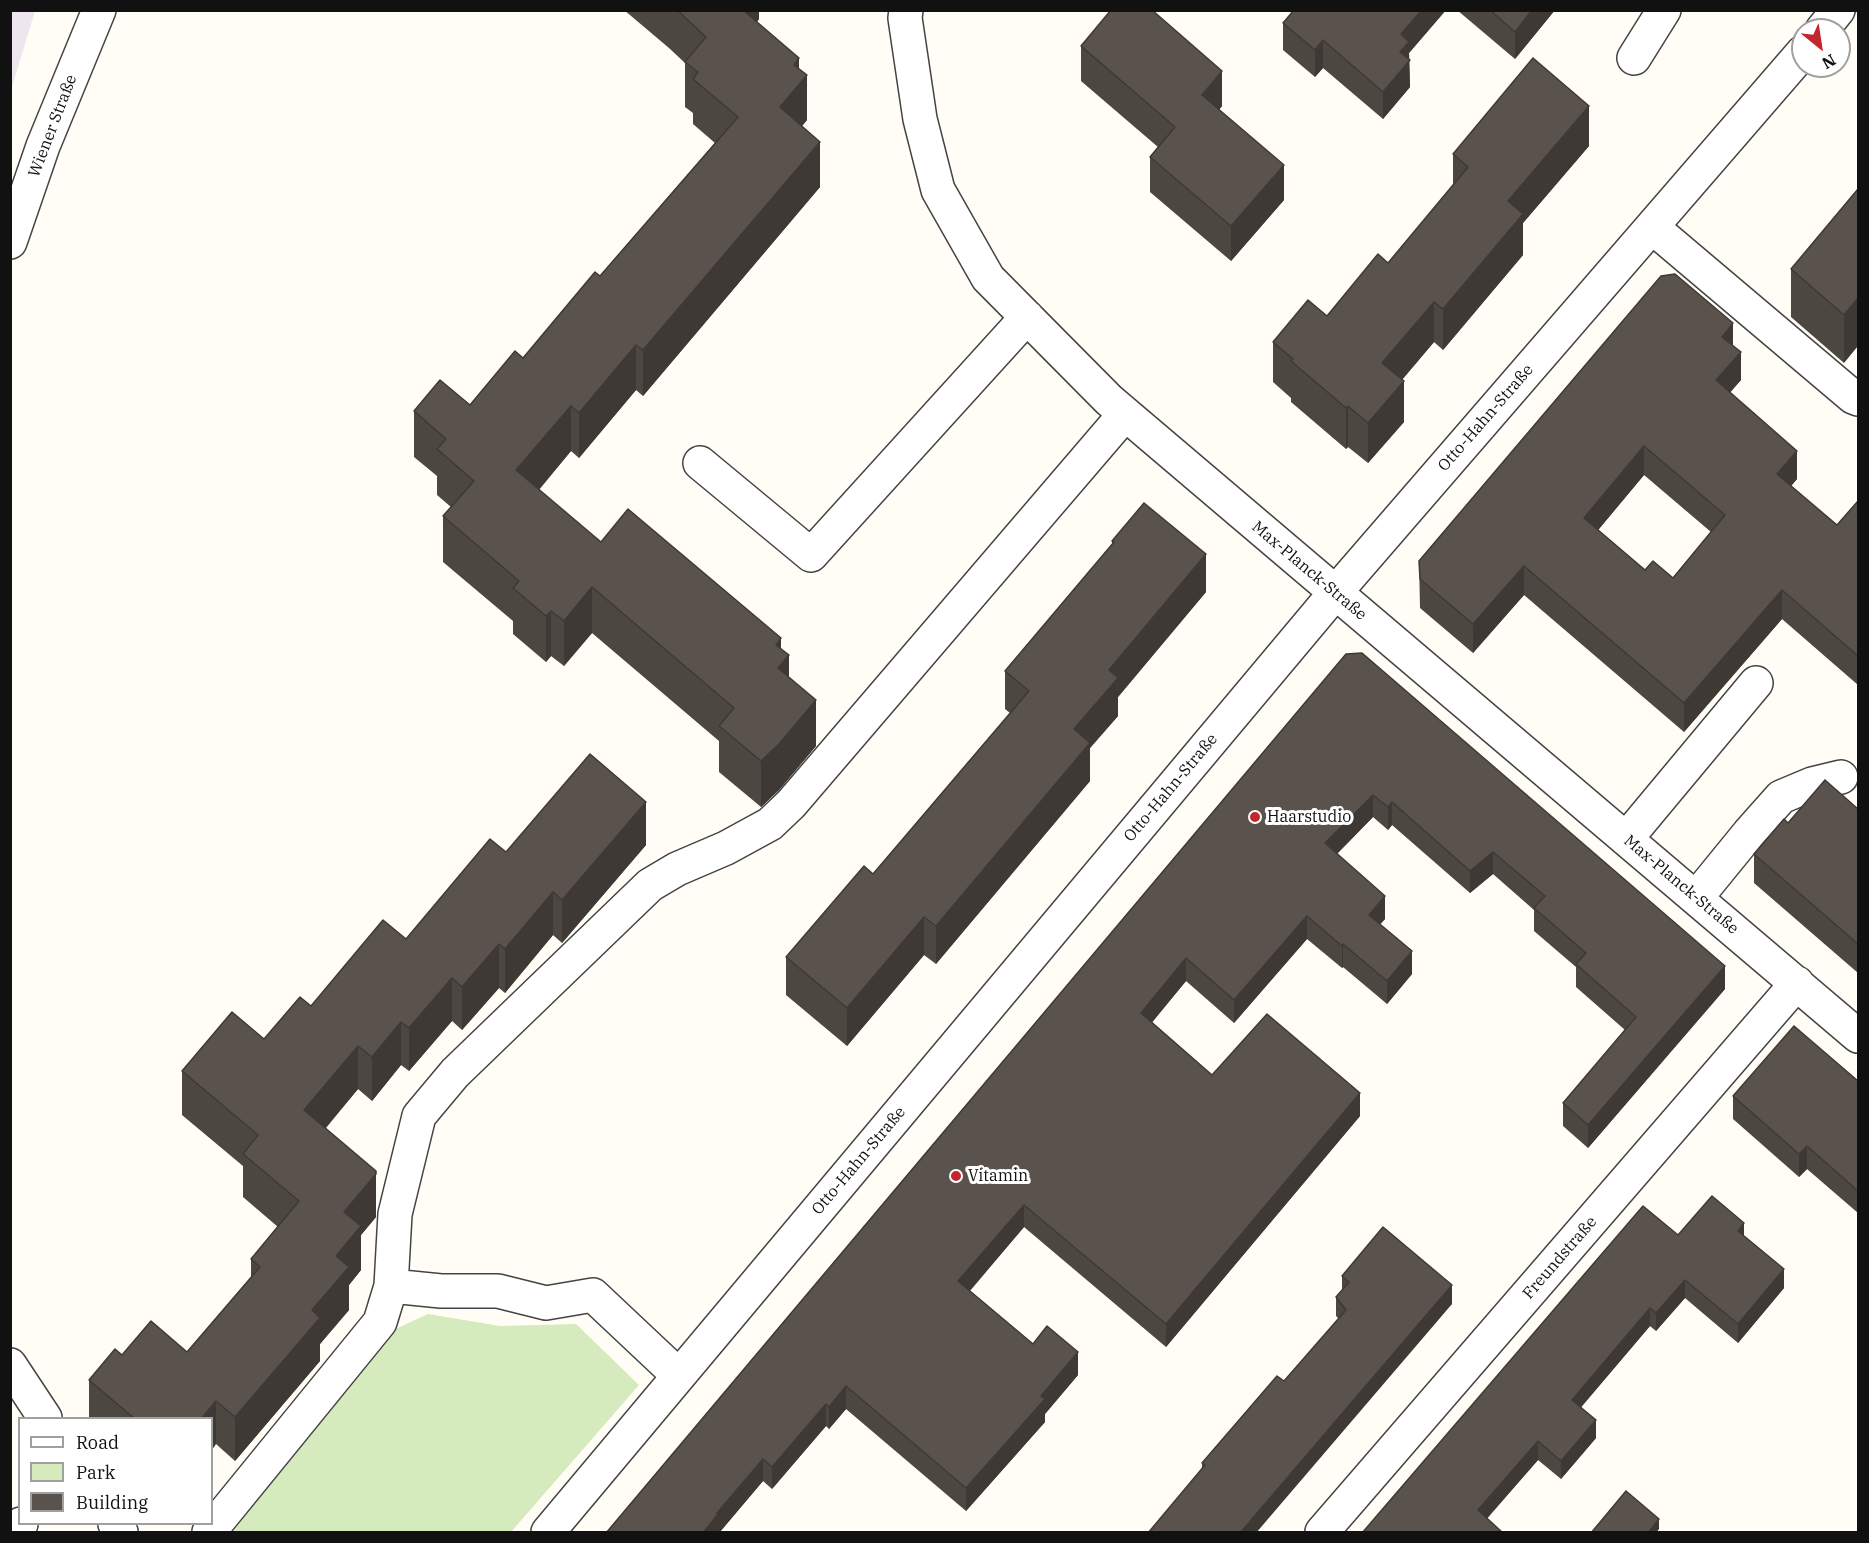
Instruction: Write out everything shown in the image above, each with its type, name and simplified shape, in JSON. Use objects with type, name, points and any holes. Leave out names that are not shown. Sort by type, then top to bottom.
[{"type":"street","name":"Wiener Straße","points":[[10,242],[44,146],[99,10]]},
{"type":"street","name":"Max-Planck-Straße","points":[[906,10],[905,18],[920,119],[938,190],[988,278],[1125,414],[1858,1036]]},
{"type":"street","points":[[1634,58],[1664,10]]},
{"type":"street","name":"Otto-Hahn-Straße","points":[[548,1533],[1335,593],[1791,66]]},
{"type":"street","points":[[1652,227],[1858,399]]},
{"type":"street","points":[[700,463],[811,555],[1027,317]]},
{"type":"street","points":[[209,1533],[380,1322],[391,1286],[395,1214],[419,1116],[448,1082],[650,885],[677,869],[726,848],[770,824],[791,804],[1125,414]]},
{"type":"street","points":[[1626,839],[1756,683]]},
{"type":"street","points":[[1696,898],[1781,797],[1812,784],[1841,777]]},
{"type":"street","name":"Freundstraße","points":[[1322,1533],[1797,983]]},
{"type":"street","points":[[391,1286],[441,1291],[498,1291],[546,1303],[593,1294],[678,1376]]},
{"type":"street","points":[[10,1365],[44,1417]]},
{"type":"shaded area","points":[[10,11],[35,11],[11,90]]},
{"type":"green space","points":[[428,1314],[500,1326],[576,1324],[639,1385],[511,1532],[233,1532],[389,1332]]},
{"type":"building","points":[[677,10],[743,10],[799,58],[794,65],[807,75],[780,107],[820,142],[643,350],[636,345],[579,413],[571,406],[516,470],[601,542],[628,509],[781,638],[776,645],[789,655],[778,668],[816,700],[779,744],[761,761],[719,726],[734,708],[592,587],[564,621],[551,611],[546,616],[513,588],[519,581],[443,516],[474,481],[437,449],[446,439],[414,411],[440,380],[470,405],[515,351],[523,358],[595,272],[600,276],[738,117],[693,79],[698,72],[685,62],[706,37]]},
{"type":"building","points":[[1111,10],[1152,10],[1222,71],[1202,95],[1284,165],[1231,226],[1150,157],[1175,127],[1081,46]]},
{"type":"building","points":[[1294,10],[1422,10],[1401,34],[1409,42],[1400,52],[1410,60],[1383,92],[1323,40],[1315,50],[1283,23]]},
{"type":"building","points":[[1490,10],[1532,10],[1515,32]]},
{"type":"building","points":[[1533,58],[1589,106],[1508,201],[1523,214],[1443,309],[1434,302],[1382,363],[1404,381],[1368,423],[1348,406],[1346,408],[1291,361],[1293,359],[1273,342],[1308,300],[1327,316],[1378,254],[1388,263],[1468,167],[1453,154]]},
{"type":"building","points":[[1858,189],[1858,298],[1844,315],[1791,269]]},
{"type":"building","points":[[1675,274],[1733,323],[1722,337],[1741,352],[1716,380],[1797,451],[1777,474],[1837,525],[1858,501],[1858,656],[1782,590],[1684,703],[1524,566],[1473,624],[1420,579],[1419,561],[1661,276]],"holes":[[[1644,446],[1725,515],[1673,578],[1653,561],[1645,570],[1584,518]]]},
{"type":"building","points":[[1144,503],[1206,554],[1109,670],[1118,678],[1074,729],[1090,743],[936,926],[924,917],[847,1008],[786,957],[864,866],[873,874],[1029,691],[1005,671]]},
{"type":"building","points":[[1362,653],[1725,966],[1588,1125],[1563,1103],[1636,1017],[1576,964],[1586,953],[1534,908],[1545,896],[1493,852],[1470,871],[1392,802],[1388,807],[1373,795],[1325,843],[1385,896],[1369,915],[1412,951],[1387,981],[1307,916],[1234,1000],[1186,958],[1141,1013],[1212,1075],[1267,1014],[1360,1093],[1166,1324],[1024,1205],[958,1281],[1033,1344],[1047,1326],[1078,1352],[1041,1396],[1045,1399],[966,1488],[846,1386],[829,1407],[826,1404],[772,1467],[763,1459],[703,1533],[606,1533],[1346,654]]},
{"type":"building","points":[[590,754],[646,802],[562,900],[553,892],[505,949],[499,944],[462,987],[452,978],[409,1028],[401,1022],[372,1057],[358,1046],[304,1110],[376,1171],[376,1174],[344,1212],[361,1226],[336,1256],[349,1267],[312,1310],[320,1318],[235,1417],[216,1401],[203,1417],[133,1417],[89,1380],[115,1349],[122,1355],[151,1321],[187,1352],[260,1267],[251,1259],[299,1201],[243,1154],[258,1135],[182,1071],[232,1012],[264,1039],[300,997],[311,1006],[383,920],[406,939],[490,839],[506,852]]},
{"type":"building","points":[[1825,780],[1858,809],[1858,944],[1754,854],[1784,819],[1788,823]]},
{"type":"building","points":[[1794,1026],[1858,1081],[1858,1191],[1807,1146],[1799,1154],[1733,1096]]},
{"type":"building","points":[[1712,1196],[1744,1223],[1738,1231],[1784,1269],[1738,1324],[1685,1280],[1656,1313],[1650,1308],[1572,1400],[1596,1420],[1561,1461],[1538,1441],[1478,1510],[1503,1533],[1362,1533],[1643,1206],[1678,1235]]},
{"type":"building","points":[[1383,1227],[1452,1285],[1240,1533],[1148,1533],[1205,1465],[1202,1463],[1277,1376],[1284,1381],[1346,1310],[1336,1297],[1349,1282],[1342,1276]]},
{"type":"building","points":[[1626,1491],[1659,1519],[1648,1533],[1591,1533]]},
{"type":"place","name":"Haarstudio","points":[[1255,817]]},
{"type":"place","name":"Vitamin","points":[[956,1176]]}]
